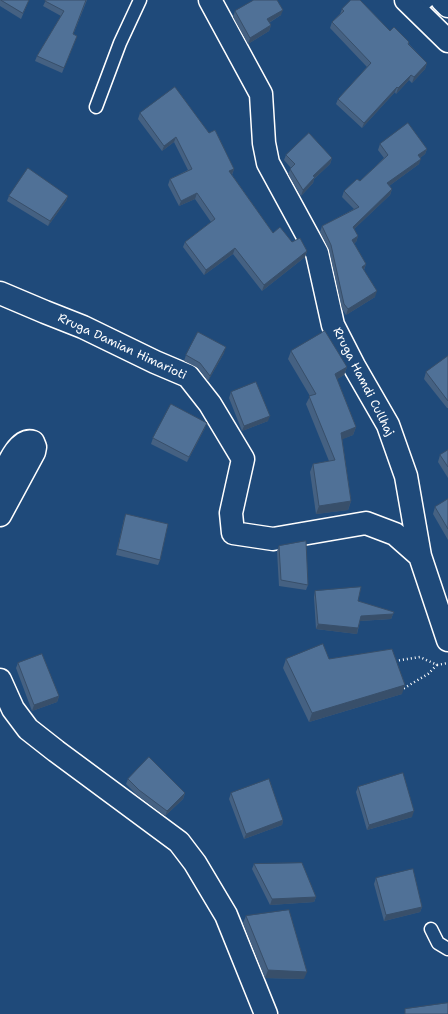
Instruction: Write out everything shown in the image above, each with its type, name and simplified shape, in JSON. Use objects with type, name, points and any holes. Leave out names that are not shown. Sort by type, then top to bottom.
[{"type":"street","name":"Rruga Hamdi Cullhaj","points":[[210,0],[261,94],[264,143],[268,163],[317,254],[333,325],[354,366],[388,425],[406,476],[420,556],[448,640]]},
{"type":"street","points":[[442,0],[448,6]]},
{"type":"street","points":[[417,3],[448,41]]},
{"type":"street","name":"Rruga Damian Himarioti","points":[[0,293],[83,327],[155,362],[188,376],[210,404],[243,459],[231,513],[233,533],[273,539],[366,523],[395,534],[420,556]]},
{"type":"street","points":[[0,481],[17,449],[24,442],[29,440],[33,442],[35,447],[34,452],[0,514]]},
{"type":"street","points":[[0,680],[13,709],[28,729],[179,842],[195,863],[226,915],[266,1014]]},
{"type":"lane","points":[[96,107],[120,43],[140,0]]},
{"type":"lane","points":[[432,929],[438,942],[448,949]]},
{"type":"path","points":[[390,662],[420,657],[437,665]]},
{"type":"path","points":[[401,690],[428,674],[437,665],[448,663]]},
{"type":"building","points":[[1,0],[29,0],[23,13]]},
{"type":"building","points":[[86,0],[73,34],[77,36],[64,68],[37,56],[64,11],[45,1]]},
{"type":"building","points":[[254,0],[277,0],[283,10],[267,19],[271,25],[250,38],[235,11]]},
{"type":"building","points":[[351,0],[360,0],[390,31],[394,27],[427,63],[414,77],[411,75],[398,88],[397,87],[364,123],[338,99],[371,63],[332,22],[344,11],[342,9]]},
{"type":"building","points":[[175,87],[209,133],[215,130],[234,169],[229,171],[273,233],[280,227],[292,242],[300,238],[307,251],[264,285],[235,248],[206,270],[185,242],[215,219],[197,193],[181,201],[170,179],[192,169],[176,137],[164,146],[140,113]]},
{"type":"building","points":[[408,123],[427,149],[418,155],[421,159],[387,183],[392,189],[353,227],[358,236],[352,240],[366,264],[362,267],[377,291],[348,309],[344,304],[331,245],[322,226],[359,207],[344,191],[357,179],[360,181],[388,155],[380,144]]},
{"type":"building","points":[[309,133],[332,158],[313,176],[315,177],[303,190],[290,169],[295,164],[286,155]]},
{"type":"building","points":[[28,168],[68,196],[50,221],[9,196]]},
{"type":"building","points":[[325,331],[347,367],[335,374],[356,427],[341,433],[351,501],[319,506],[313,464],[335,460],[309,396],[316,394],[291,351]]},
{"type":"building","points":[[198,332],[226,347],[210,376],[200,363],[186,355]]},
{"type":"building","points":[[448,356],[448,401],[426,372]]},
{"type":"building","points":[[256,382],[270,416],[244,426],[231,392]]},
{"type":"building","points":[[171,404],[207,423],[189,457],[153,438]]},
{"type":"building","points":[[448,450],[448,467],[440,455]]},
{"type":"building","points":[[448,499],[448,529],[435,507]]},
{"type":"building","points":[[126,514],[168,524],[160,560],[118,549]]},
{"type":"building","points":[[306,541],[308,585],[281,580],[279,546]]},
{"type":"building","points":[[361,587],[358,601],[394,612],[393,614],[361,616],[358,628],[318,624],[315,591]]},
{"type":"building","points":[[323,644],[329,659],[392,649],[405,685],[312,713],[286,659]]},
{"type":"building","points":[[42,654],[59,696],[34,705],[18,663]]},
{"type":"building","points":[[149,757],[185,793],[167,811],[139,790],[128,779]]},
{"type":"building","points":[[403,773],[414,811],[369,825],[358,787]]},
{"type":"building","points":[[269,779],[283,820],[246,834],[231,793]]},
{"type":"building","points":[[302,863],[316,897],[272,899],[254,864]]},
{"type":"building","points":[[413,869],[422,907],[386,915],[376,878]]},
{"type":"building","points":[[289,910],[307,972],[268,970],[246,916]]},
{"type":"building","points":[[448,1003],[448,1014],[405,1014],[405,1009]]}]
